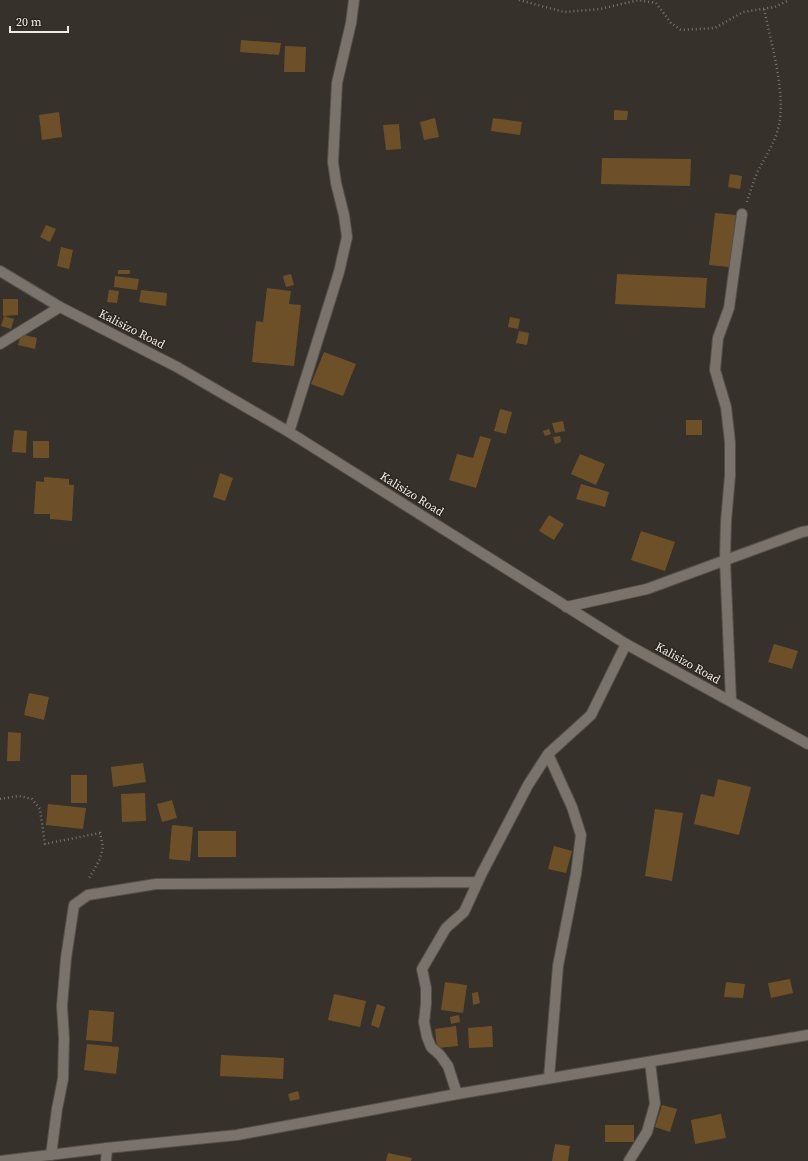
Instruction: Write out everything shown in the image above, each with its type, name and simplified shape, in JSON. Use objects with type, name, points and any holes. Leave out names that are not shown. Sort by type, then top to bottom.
[{"type":"street","points":[[289,432],[339,272],[347,237],[333,162],[337,83],[351,24],[354,0]]},
{"type":"street","points":[[731,701],[725,560],[726,520],[730,476],[730,442],[726,408],[715,370],[718,338],[729,308],[742,214]]},
{"type":"street","name":"Kalisizo Road","points":[[0,271],[60,306],[177,367],[289,432],[626,644],[808,744]]},
{"type":"street","points":[[0,344],[60,306]]},
{"type":"street","points":[[566,607],[647,589],[808,531]]},
{"type":"street","points":[[457,1094],[448,1066],[440,1055],[431,1047],[428,1037],[424,1022],[426,988],[422,969],[446,928],[464,912],[528,785],[548,754],[591,715],[626,644]]},
{"type":"street","points":[[548,754],[572,806],[581,835],[576,874],[558,966],[549,1078]]},
{"type":"street","points":[[51,1155],[63,1079],[64,1038],[62,1006],[66,958],[74,905],[88,895],[156,884],[478,882]]},
{"type":"street","points":[[0,1161],[107,1148],[237,1135],[549,1078],[808,1036]]},
{"type":"street","points":[[628,1161],[647,1132],[655,1104],[650,1062]]},
{"type":"street","points":[[106,1161],[107,1148]]},
{"type":"path","points":[[519,0],[564,12],[600,8],[639,0],[656,3],[672,23],[681,30],[715,28],[743,12],[775,7],[789,0]]},
{"type":"path","points":[[742,214],[758,173],[770,151],[778,129],[781,109],[778,71],[764,9]]},
{"type":"path","points":[[0,799],[19,796],[32,799],[40,809],[44,844],[100,833],[103,847],[100,859],[74,905]]},
{"type":"building","points":[[241,40],[281,43],[279,55],[240,52]]},
{"type":"building","points":[[285,46],[306,47],[305,72],[284,72]]},
{"type":"building","points":[[614,110],[628,111],[627,120],[614,120]]},
{"type":"building","points":[[59,112],[62,137],[42,140],[39,115]]},
{"type":"building","points":[[435,118],[439,137],[424,140],[420,122]]},
{"type":"building","points":[[493,118],[522,122],[520,135],[491,131]]},
{"type":"building","points":[[399,124],[401,149],[386,150],[383,125]]},
{"type":"building","points":[[602,158],[691,159],[690,186],[601,184]]},
{"type":"building","points":[[730,174],[742,176],[740,189],[728,187]]},
{"type":"building","points":[[715,213],[736,215],[730,267],[709,265]]},
{"type":"building","points":[[46,225],[56,229],[50,242],[40,237]]},
{"type":"building","points":[[61,247],[73,250],[69,269],[57,266]]},
{"type":"building","points":[[118,270],[130,270],[130,274],[118,274]]},
{"type":"building","points":[[291,274],[294,285],[286,287],[283,276]]},
{"type":"building","points":[[617,274],[707,278],[705,308],[615,304]]},
{"type":"building","points":[[115,276],[139,279],[137,290],[114,287]]},
{"type":"building","points":[[267,288],[291,291],[289,304],[301,305],[294,366],[252,362],[256,321],[263,322]]},
{"type":"building","points":[[109,290],[119,291],[117,303],[107,302]]},
{"type":"building","points":[[141,290],[167,293],[166,306],[139,302]]},
{"type":"building","points":[[3,299],[18,299],[18,315],[3,316]]},
{"type":"building","points":[[4,316],[14,319],[11,329],[1,326]]},
{"type":"building","points":[[510,317],[520,319],[518,329],[508,327]]},
{"type":"building","points":[[519,331],[529,333],[527,345],[516,343]]},
{"type":"building","points":[[21,334],[37,338],[35,349],[18,345]]},
{"type":"building","points":[[324,352],[356,364],[343,396],[311,384]]},
{"type":"building","points":[[500,409],[512,412],[506,434],[494,431]]},
{"type":"building","points":[[686,420],[702,420],[702,435],[686,435]]},
{"type":"building","points":[[563,421],[565,431],[555,433],[552,423]]},
{"type":"building","points":[[549,429],[551,434],[545,436],[543,431]]},
{"type":"building","points":[[14,430],[27,431],[26,453],[12,452]]},
{"type":"building","points":[[480,436],[491,439],[476,488],[449,480],[457,454],[473,458]]},
{"type":"building","points":[[560,436],[561,442],[555,444],[553,437]]},
{"type":"building","points":[[33,441],[49,441],[49,458],[33,458]]},
{"type":"building","points":[[580,454],[605,464],[596,485],[571,474]]},
{"type":"building","points":[[220,473],[233,478],[225,501],[213,497]]},
{"type":"building","points":[[44,477],[69,479],[69,485],[74,485],[72,521],[50,519],[50,514],[34,514],[36,481],[44,482]]},
{"type":"building","points":[[581,484],[609,492],[605,507],[576,499]]},
{"type":"building","points":[[549,515],[564,524],[554,540],[539,531]]},
{"type":"building","points":[[641,531],[675,542],[665,571],[631,560]]},
{"type":"building","points":[[774,644],[798,651],[792,669],[768,662]]},
{"type":"building","points":[[29,693],[49,697],[44,720],[24,715]]},
{"type":"building","points":[[8,732],[21,733],[20,761],[7,761]]},
{"type":"building","points":[[143,763],[146,782],[113,787],[111,767]]},
{"type":"building","points":[[71,775],[87,775],[87,803],[71,803]]},
{"type":"building","points":[[718,779],[751,787],[739,835],[694,824],[701,794],[714,797]]},
{"type":"building","points":[[145,793],[146,821],[122,822],[121,794]]},
{"type":"building","points":[[172,800],[177,818],[162,822],[157,804]]},
{"type":"building","points":[[48,804],[86,808],[83,829],[46,825]]},
{"type":"building","points":[[655,809],[683,813],[672,881],[645,876]]},
{"type":"building","points":[[172,825],[193,827],[190,861],[169,859]]},
{"type":"building","points":[[198,831],[236,831],[236,857],[198,857]]},
{"type":"building","points":[[554,846],[572,851],[566,873],[548,869]]},
{"type":"building","points":[[790,979],[793,993],[771,998],[768,983]]},
{"type":"building","points":[[445,982],[467,985],[463,1013],[441,1010]]},
{"type":"building","points":[[726,982],[745,984],[743,998],[724,997]]},
{"type":"building","points":[[478,992],[480,1003],[473,1005],[472,993]]},
{"type":"building","points":[[334,994],[366,1001],[360,1027],[328,1020]]},
{"type":"building","points":[[377,1004],[385,1007],[379,1028],[371,1025]]},
{"type":"building","points":[[89,1010],[114,1012],[112,1042],[86,1040]]},
{"type":"building","points":[[459,1015],[460,1022],[451,1024],[450,1017]]},
{"type":"building","points":[[456,1026],[458,1046],[437,1048],[435,1029]]},
{"type":"building","points":[[492,1026],[493,1047],[469,1048],[468,1028]]},
{"type":"building","points":[[87,1044],[119,1047],[116,1074],[84,1070]]},
{"type":"building","points":[[221,1055],[284,1058],[283,1079],[220,1076]]},
{"type":"building","points":[[298,1091],[300,1099],[290,1101],[288,1094]]},
{"type":"building","points":[[662,1105],[677,1109],[670,1132],[655,1127]]},
{"type":"building","points":[[721,1114],[726,1138],[695,1144],[691,1120]]},
{"type":"building","points":[[605,1125],[634,1125],[634,1142],[605,1142]]},
{"type":"building","points":[[555,1144],[570,1146],[568,1161],[552,1161]]},
{"type":"building","points":[[388,1153],[412,1158],[411,1161],[386,1161]]}]
